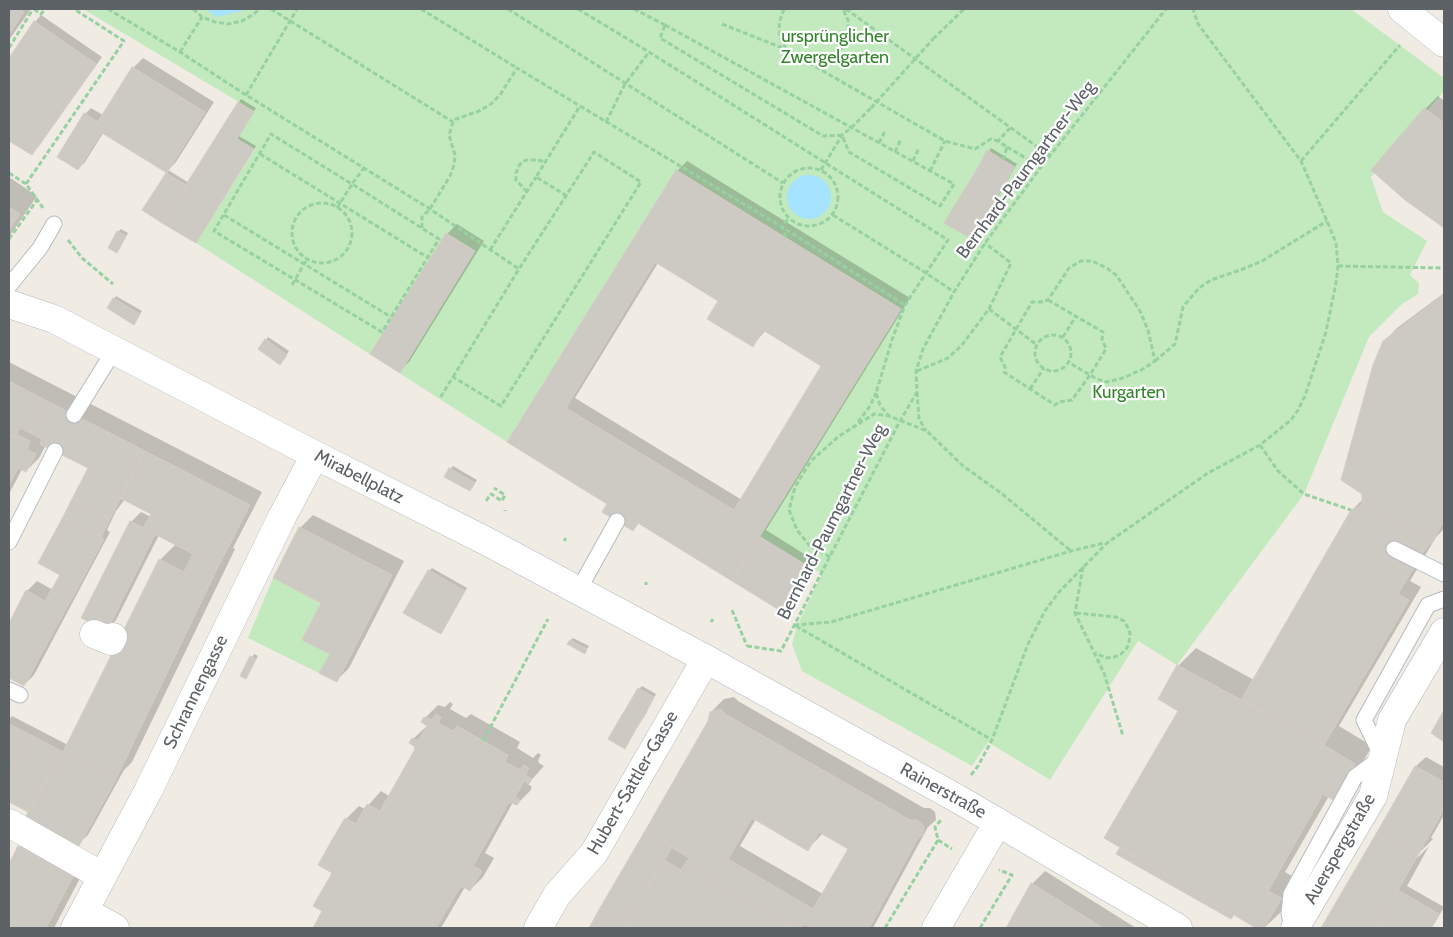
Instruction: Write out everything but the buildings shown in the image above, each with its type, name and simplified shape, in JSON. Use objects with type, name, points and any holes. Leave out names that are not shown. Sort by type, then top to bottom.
[{"type":"street","points":[[1402,9],[1444,43]]},
{"type":"street","name":"Mirabellplatz","points":[[9,304],[54,319],[115,350],[315,455],[486,541],[706,659]]},
{"type":"street","name":"Schrannengasse","points":[[79,920],[148,791],[264,552],[315,455]]},
{"type":"street","name":"Auerspergstraße","points":[[1293,928],[1373,796],[1392,720],[1444,632]]},
{"type":"street","name":"Rainerstraße","points":[[706,659],[998,822],[1178,928]]},
{"type":"street","name":"Hubert-Sattler-Gasse","points":[[538,928],[557,895],[594,852],[685,692],[706,659]]},
{"type":"street","points":[[936,928],[998,822]]},
{"type":"street","points":[[9,823],[102,876]]},
{"type":"street","points":[[79,920],[115,928]]},
{"type":"lane","points":[[9,286],[40,248],[54,224]]},
{"type":"lane","points":[[74,415],[115,350]]},
{"type":"lane","points":[[9,542],[55,451]]},
{"type":"lane","points":[[578,591],[617,521]]},
{"type":"lane","points":[[1394,549],[1444,574]]},
{"type":"lane","points":[[1382,757],[1364,720],[1428,605],[1444,599]]},
{"type":"path","points":[[9,48],[34,9],[41,14],[45,9]]},
{"type":"path","points":[[26,184],[124,41],[74,9]]},
{"type":"path","points":[[109,9],[430,209],[519,269]]},
{"type":"path","points":[[193,9],[202,17],[228,24],[242,21],[259,9]]},
{"type":"path","points":[[271,9],[453,122]]},
{"type":"path","points":[[246,95],[297,9]]},
{"type":"path","points":[[421,9],[782,227],[906,306]]},
{"type":"path","points":[[508,9],[783,183]]},
{"type":"path","points":[[578,9],[948,240],[906,306],[892,340],[876,393],[870,406],[857,424]]},
{"type":"path","points":[[634,9],[954,184],[940,206],[849,152],[842,135]]},
{"type":"path","points":[[784,9],[779,23],[780,37],[786,49]]},
{"type":"path","points":[[809,63],[826,61],[840,51],[848,36],[848,20],[845,9]]},
{"type":"path","points":[[845,9],[1050,156]]},
{"type":"path","points":[[821,170],[842,135],[871,108],[933,39],[964,9]]},
{"type":"path","name":"Bernhard-Paumgartner-Weg","points":[[732,610],[747,646],[781,651],[900,421],[917,392],[916,371],[923,349],[954,292],[984,243],[1041,167],[1166,9]]},
{"type":"path","points":[[970,776],[978,766],[992,740],[1028,644],[1045,611],[1059,592],[1107,542],[1208,473],[1260,445],[1291,420],[1305,396],[1326,332],[1338,266],[1336,243],[1328,220],[1301,161],[1198,24],[1193,9]]},
{"type":"path","points":[[180,52],[202,17]]},
{"type":"path","points":[[722,24],[786,49],[796,58],[809,63],[945,141],[975,149],[991,139],[998,141],[1041,167]]},
{"type":"path","points":[[665,25],[660,38],[823,136],[842,135]]},
{"type":"path","points":[[1301,161],[1400,45]]},
{"type":"path","points":[[606,122],[625,84],[649,52]]},
{"type":"path","points":[[422,228],[422,218],[430,209],[450,176],[454,165],[455,155],[449,135],[453,122],[491,104],[500,95],[516,68]]},
{"type":"path","points":[[490,250],[580,106]]},
{"type":"path","points":[[998,141],[1010,128]]},
{"type":"path","points":[[879,143],[885,131]]},
{"type":"path","points":[[271,134],[439,239],[382,332],[214,231],[260,153],[271,134]]},
{"type":"path","points":[[895,152],[901,139]]},
{"type":"path","points":[[930,171],[945,141]]},
{"type":"path","points":[[1003,160],[1007,147]]},
{"type":"path","points":[[913,162],[919,148]]},
{"type":"path","points":[[440,398],[519,269],[594,152],[641,182],[501,406],[453,377]]},
{"type":"path","points":[[260,153],[427,257]]},
{"type":"path","points":[[527,192],[516,180],[516,173],[520,164],[526,160],[546,162]]},
{"type":"path","points":[[337,208],[364,168]]},
{"type":"path","points":[[804,168],[821,170],[834,182],[838,190],[837,207],[833,215],[820,225],[803,226],[788,218],[782,211],[780,192],[783,183],[796,171],[804,168]]},
{"type":"path","points":[[9,173],[26,184],[32,194]]},
{"type":"path","points":[[536,177],[567,196]]},
{"type":"path","points":[[9,239],[37,200]]},
{"type":"path","points":[[328,204],[337,208],[345,214],[350,223],[352,233],[350,244],[344,252],[332,261],[316,263],[307,259],[295,246],[292,236],[296,218],[310,206],[328,204]]},
{"type":"path","points":[[224,215],[391,317]]},
{"type":"path","points":[[833,215],[954,292]]},
{"type":"path","points":[[782,227],[788,218]]},
{"type":"path","points":[[1068,362],[1090,375],[1107,382],[1116,381],[1143,369],[1175,344],[1183,307],[1198,288],[1211,280],[1262,261],[1328,220]]},
{"type":"path","points":[[782,227],[786,237]]},
{"type":"path","points":[[916,371],[948,358],[962,345],[989,310],[1011,263],[984,243]]},
{"type":"path","points":[[292,285],[307,259]]},
{"type":"path","points":[[1048,300],[1103,332],[1102,339],[1106,348],[1072,400],[1059,402],[1055,405],[1004,372],[1004,362],[1000,358],[1032,302],[1048,300],[1069,268],[1074,264],[1081,261],[1092,262],[1107,268],[1117,276],[1140,311],[1148,330],[1155,361]]},
{"type":"path","points":[[1338,266],[1444,268]]},
{"type":"path","points":[[989,310],[1037,345]]},
{"type":"path","points":[[1063,338],[1076,316]]},
{"type":"path","points":[[1051,335],[1063,338],[1070,346],[1071,357],[1065,366],[1055,371],[1044,368],[1037,361],[1035,355],[1037,345],[1040,340],[1051,335]]},
{"type":"path","points":[[1030,389],[1044,368]]},
{"type":"path","points":[[917,392],[919,419],[927,431],[963,466],[1001,493],[1071,551]]},
{"type":"path","points":[[876,393],[880,405],[889,416]]},
{"type":"path","points":[[830,557],[809,545],[797,530],[789,510],[795,487],[811,461],[839,436],[874,414],[889,416],[927,431]]},
{"type":"path","points":[[1260,445],[1278,472],[1304,494],[1351,510]]},
{"type":"path","points":[[805,462],[811,461]]},
{"type":"path","points":[[486,501],[491,494],[502,500],[505,495],[494,488]]},
{"type":"path","points":[[794,625],[831,622],[1107,542]]},
{"type":"path","points":[[1083,566],[1075,613],[1095,652],[1106,680],[1123,736]]},
{"type":"path","points":[[1075,613],[1116,617],[1124,621],[1127,626],[1130,633],[1129,642],[1127,648],[1121,654],[1106,658],[1095,652]]},
{"type":"path","points":[[483,741],[548,619]]},
{"type":"path","points":[[794,625],[992,740]]},
{"type":"path","points":[[885,928],[938,840],[936,827]]},
{"type":"path","points":[[980,928],[1012,875]]},
{"type":"green space","points":[[83,9],[1351,9],[1444,78],[1444,91],[1371,177],[1383,212],[1427,241],[1410,275],[1419,283],[1418,294],[1402,304],[1369,337],[1304,494],[1177,665],[1138,641],[1050,780],[988,742],[972,766],[802,671],[792,644],[797,626],[822,574],[759,536],[900,308],[676,170],[507,442],[196,243],[254,150],[237,139],[254,111]]},
{"type":"green space","points":[[273,578],[321,603],[302,640],[330,654],[319,673],[248,638]]},
{"type":"water","points":[[205,9],[246,9],[217,17]]},
{"type":"water","points":[[809,175],[821,179],[827,185],[831,197],[827,209],[821,215],[809,219],[797,215],[791,209],[787,197],[791,185],[797,179]]},
{"type":"park label","name":"ursprünglicher Zwergelgarten","points":[[835,47]]},
{"type":"park label","name":"Kurgarten","points":[[1129,393]]}]
